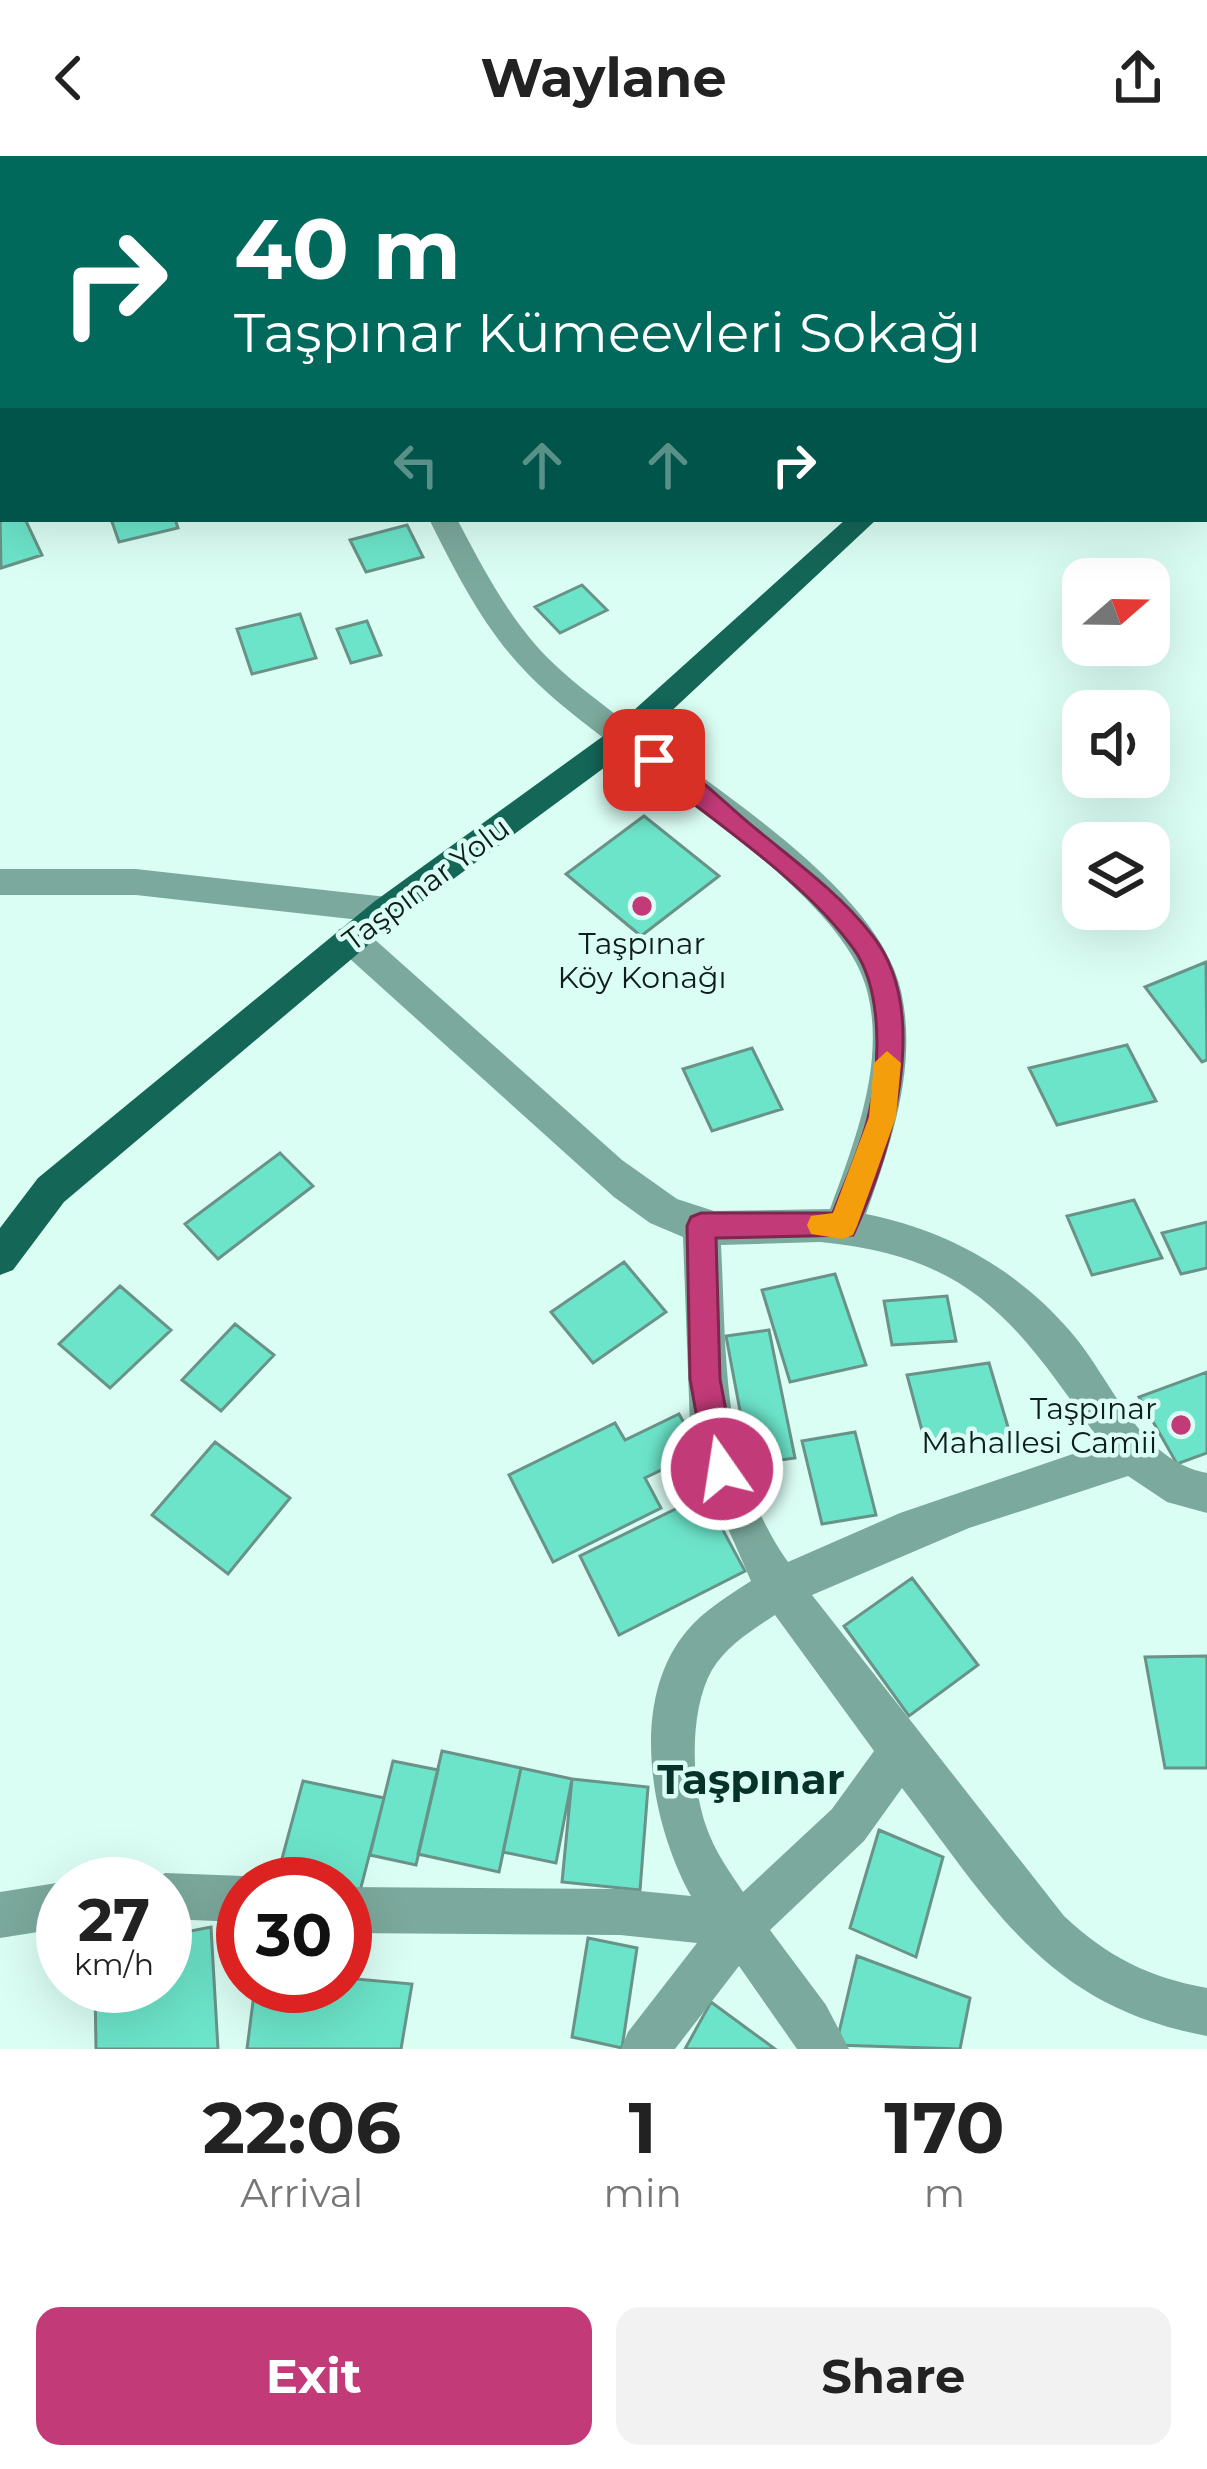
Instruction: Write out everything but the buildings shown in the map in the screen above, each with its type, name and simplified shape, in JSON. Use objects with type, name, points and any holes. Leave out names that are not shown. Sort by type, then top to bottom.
[{"type":"main road","name":"Taşpınar Yolu","points":[[0,1258],[51,1190],[387,910],[624,737],[859,522]]},
{"type":"street","points":[[445,522],[475,581],[521,649],[555,683],[785,865],[836,910],[865,944],[883,984],[889,1042],[883,1117],[843,1226]]},
{"type":"street","points":[[0,881],[136,882],[387,910]]},
{"type":"street","points":[[351,939],[622,1180],[664,1209],[701,1226],[843,1226],[899,1238],[947,1256],[1034,1318],[1135,1454],[1186,1492],[1207,1492]]},
{"type":"street","points":[[701,1226],[710,1426],[739,1512],[779,1589],[1026,1911],[1066,1954],[1123,1991],[1207,2012]]},
{"type":"street","points":[[825,2049],[704,1872],[684,1832],[675,1730],[682,1689],[698,1650],[725,1621],[779,1589],[917,1528],[1135,1454]]},
{"type":"street","points":[[645,2049],[742,1924],[838,1836],[901,1751]]},
{"type":"street","points":[[0,1915],[36,1909]]},
{"type":"street","points":[[372,1910],[620,1912],[742,1924]]},
{"type":"slow traffic","points":[[821,1225],[843,1226],[883,1117],[887,1063]]},
{"type":"place","name":"Taşpınar Köy Konağı","points":[[642,906]]},
{"type":"place","name":"Taşpınar Mahallesi Camii","points":[[1181,1425]]},
{"type":"district","name":"Taşpınar","points":[[751,1779]]},
{"type":"route","points":[[654,760],[811,887],[865,944],[883,984],[889,1042],[883,1117],[843,1226],[701,1226],[705,1379],[710,1426],[722,1469]]}]
